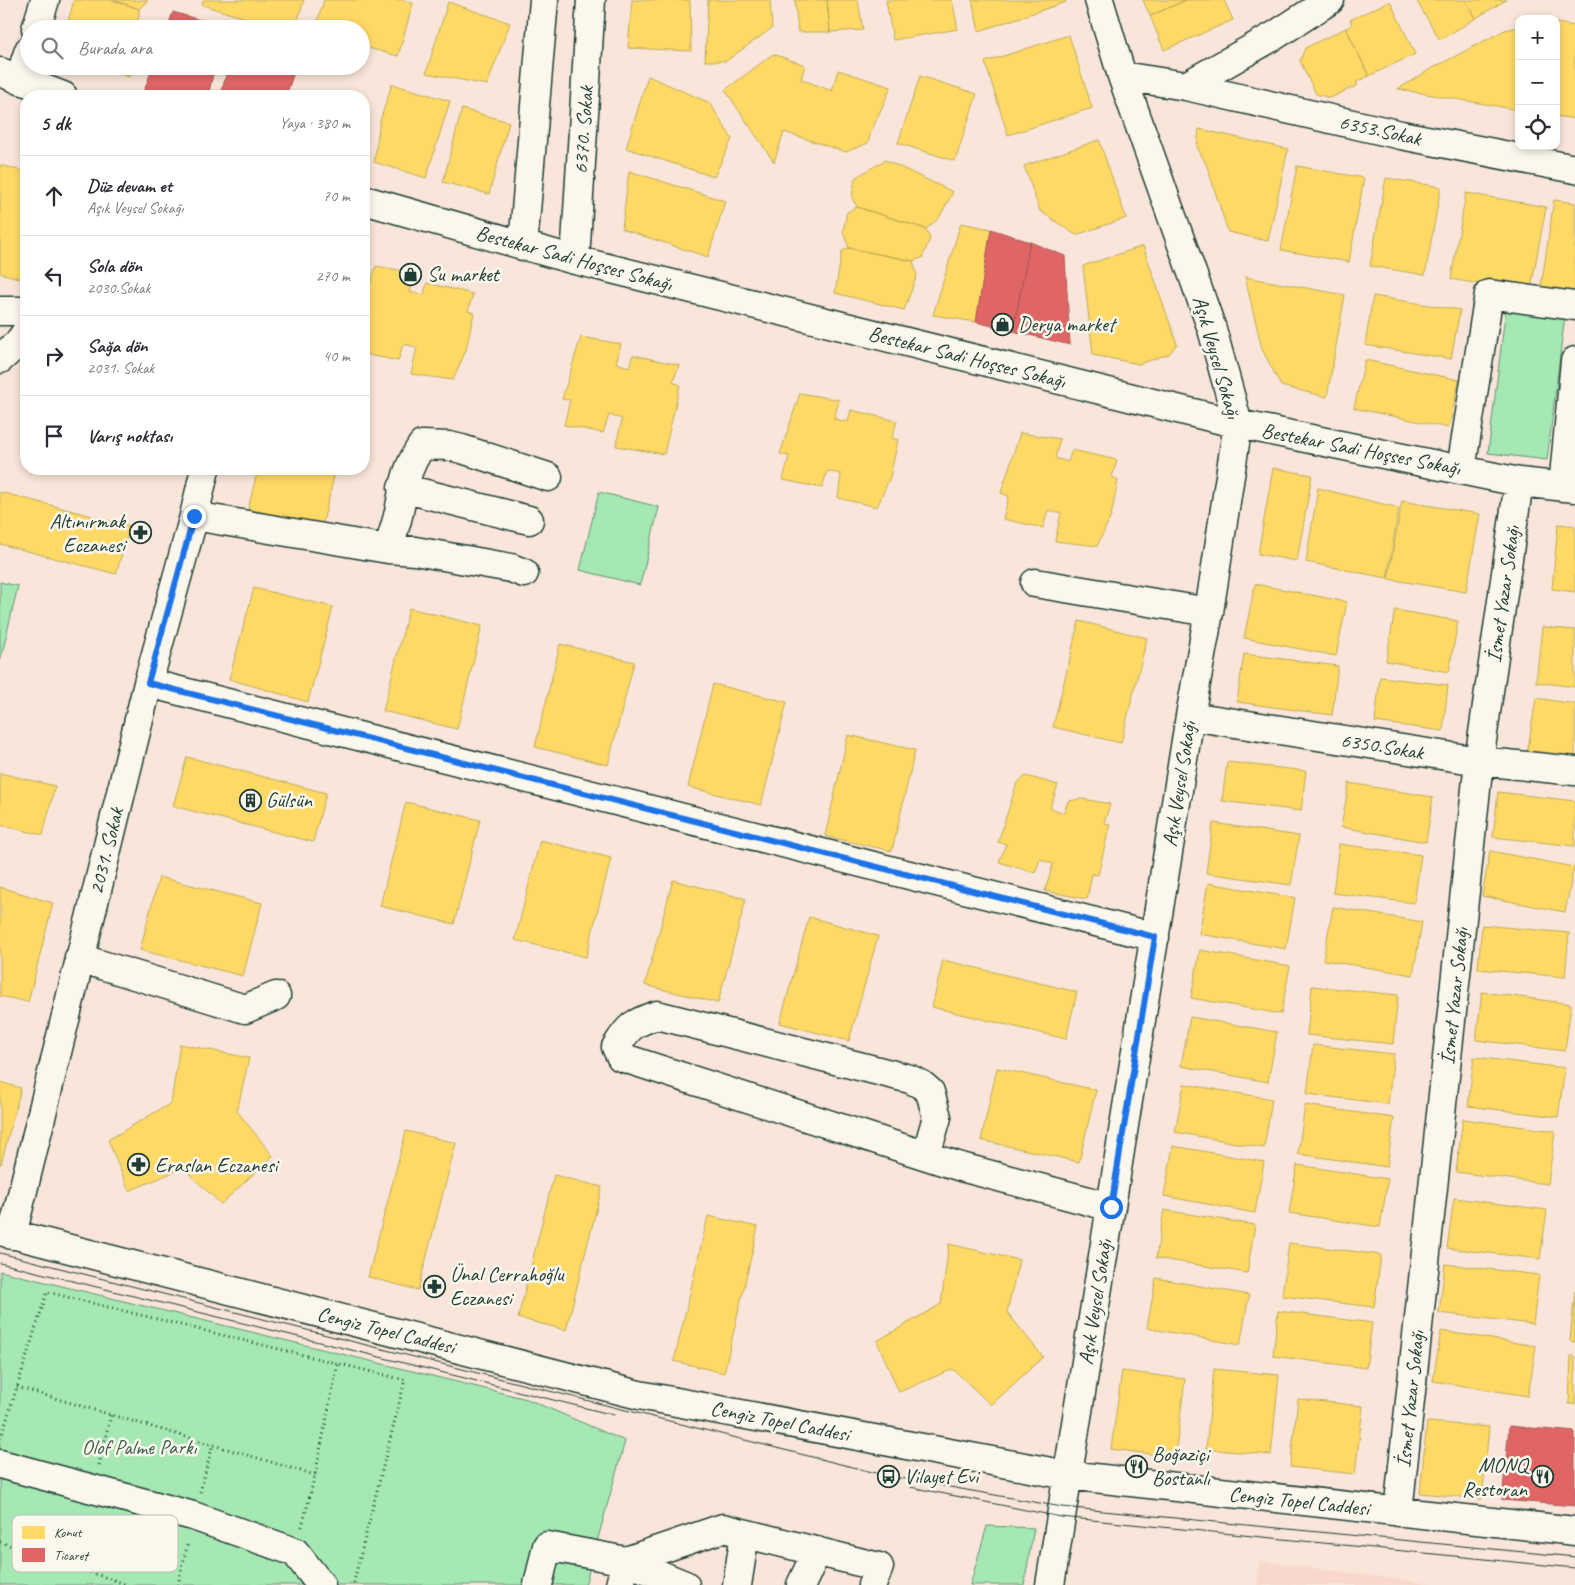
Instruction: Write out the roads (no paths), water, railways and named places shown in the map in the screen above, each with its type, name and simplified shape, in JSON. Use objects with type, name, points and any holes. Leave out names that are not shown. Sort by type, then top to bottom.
[{"type":"street","points":[[39,20],[45,0]]},
{"type":"street","points":[[523,246],[544,0]]},
{"type":"street","name":"6370. Sokak","points":[[575,260],[591,0]]},
{"type":"street","name":"Aşık Veysel Sokağı","points":[[1050,1585],[1190,716],[1210,612],[1238,424],[1212,329],[1122,76],[1099,0]]},
{"type":"street","points":[[1186,86],[1274,36],[1330,0]]},
{"type":"street","points":[[20,62],[10,76],[47,90]]},
{"type":"street","name":"6353.Sokak","points":[[1122,76],[1186,86],[1400,135],[1575,169]]},
{"type":"street","name":"Bestekar Sadi Hoşses Sokağı","points":[[370,202],[575,260],[1238,424],[1519,482],[1569,487]]},
{"type":"street","points":[[1461,469],[1490,294],[1575,306]]},
{"type":"street","points":[[0,311],[20,311]]},
{"type":"street","points":[[0,359],[20,341]]},
{"type":"street","points":[[1569,487],[1575,362]]},
{"type":"street","points":[[388,550],[399,512],[402,488],[412,460],[422,445],[449,446],[462,449],[548,477]]},
{"type":"street","name":"2031. Sokak","points":[[6,1233],[80,958],[148,683],[204,475]]},
{"type":"street","name":"İsmet Yazar Sokağı","points":[[1398,1512],[1479,761],[1519,482]]},
{"type":"street","points":[[402,488],[529,520]]},
{"type":"street","points":[[194,516],[388,550],[415,551],[524,572]]},
{"type":"street","points":[[1035,582],[1210,612]]},
{"type":"street","points":[[148,683],[1155,937]]},
{"type":"street","name":"6350.Sokak","points":[[1190,716],[1479,761],[1575,771]]},
{"type":"street","points":[[80,958],[245,1010],[276,996]]},
{"type":"street","points":[[926,1155],[937,1118],[930,1092],[922,1085],[910,1079],[657,1015],[636,1022],[626,1032],[616,1047],[621,1056],[961,1167],[1111,1207]]},
{"type":"street","name":"Cengiz Topel Caddesi","points":[[6,1233],[639,1395],[1067,1475],[1575,1531]]},
{"type":"street","points":[[0,1464],[193,1516],[295,1552],[321,1585]]},
{"type":"street","points":[[623,1573],[723,1528],[879,1567],[872,1585]]},
{"type":"street","points":[[737,1585],[745,1534]]},
{"type":"street","points":[[538,1585],[547,1546],[623,1573],[685,1585]]},
{"type":"street","points":[[801,1585],[817,1552]]},
{"type":"tram line","points":[[0,1253],[888,1476],[1062,1507],[1575,1557]]},
{"type":"tram line","points":[[0,1263],[614,1415]]},
{"type":"tram line","points":[[910,1487],[1061,1517],[1575,1568]]},
{"type":"place","name":"Su market","points":[[411,274]]},
{"type":"place","name":"Derya market","points":[[1002,324]]},
{"type":"place","name":"Altınırmak Eczanesi","points":[[141,533]]},
{"type":"place","name":"Gülsün","points":[[250,800]]},
{"type":"place","name":"Eraslan Eczanesi","points":[[139,1165]]},
{"type":"place","name":"Ünal Cerrahoğlu Eczanesi","points":[[434,1286]]},
{"type":"place","name":"Boğaziçi Bostanlı","points":[[1136,1466]]},
{"type":"place","name":"Vilayet Evi","points":[[888,1476]]},
{"type":"place","name":"MONQ Restoran","points":[[1543,1477]]},
{"type":"park label","name":"Olof Palme Parkı","points":[[139,1447]]}]
